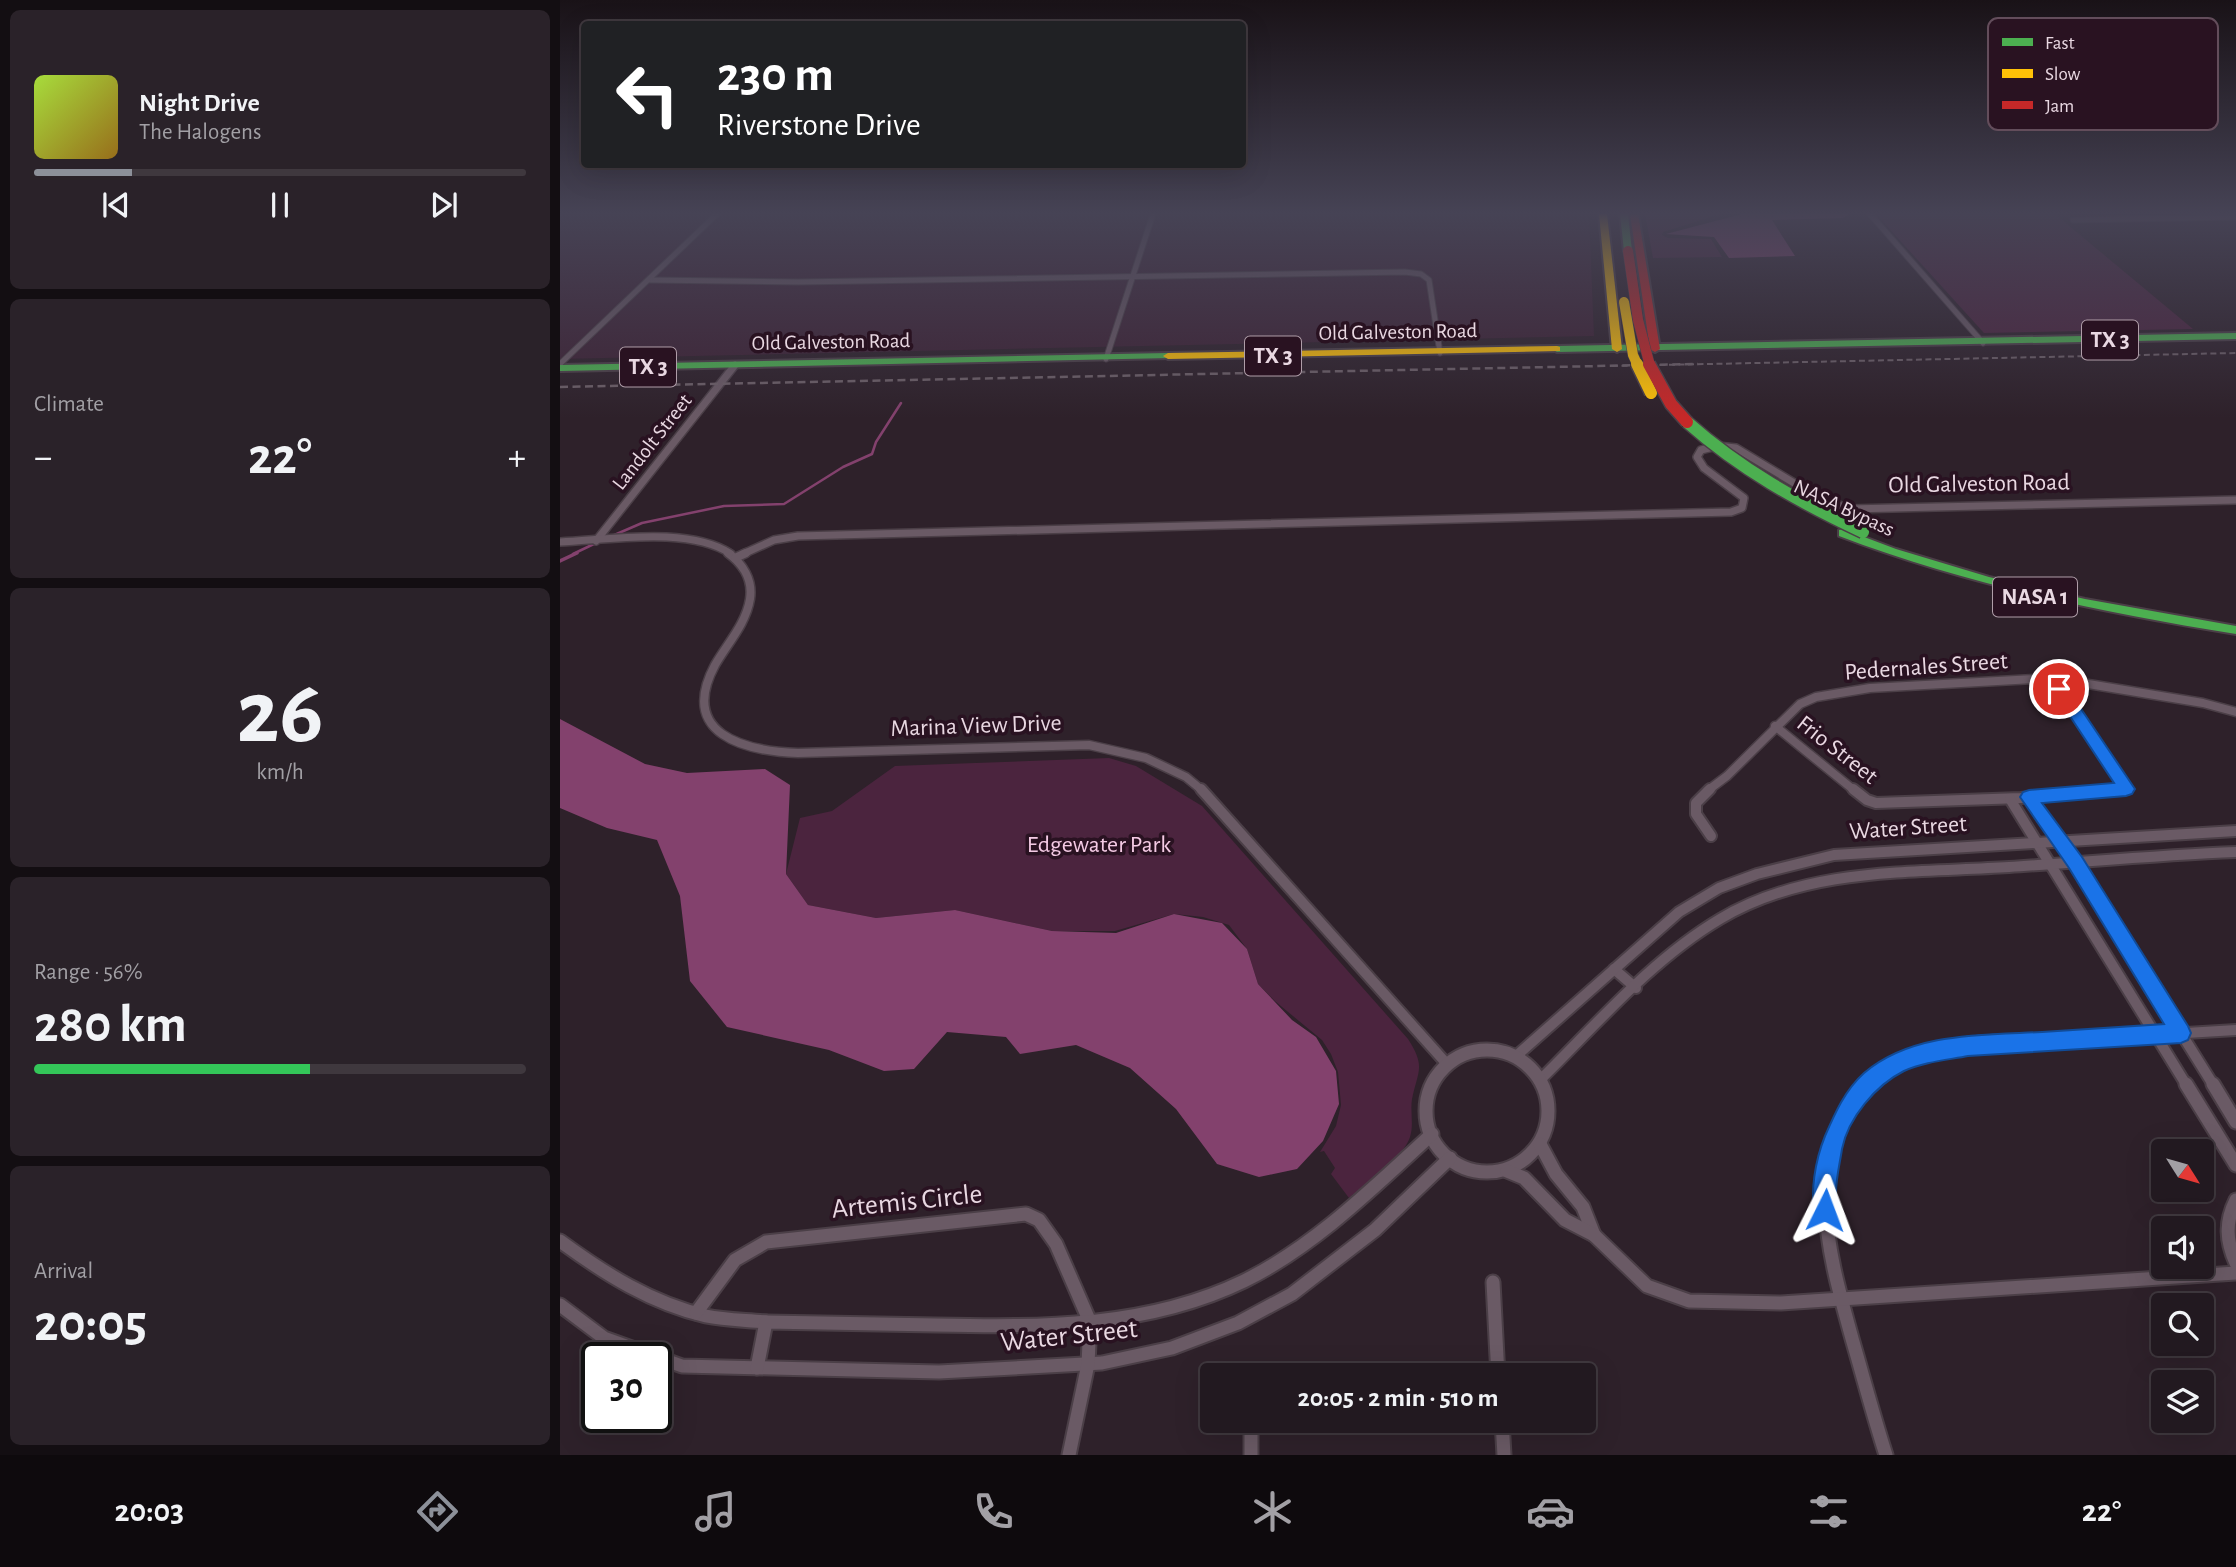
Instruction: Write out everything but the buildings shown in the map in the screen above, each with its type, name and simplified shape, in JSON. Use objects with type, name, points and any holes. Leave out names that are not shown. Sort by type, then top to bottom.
[{"type":"main road","points":[[1608,282],[1618,349]]},
{"type":"main road","name":"NASA Bypass","points":[[1625,282],[1630,347],[1639,372],[1656,400],[1685,432],[1718,461],[1769,495],[1843,533],[1939,571],[2064,603],[2236,630]]},
{"type":"main road","name":"NASA Bypass","points":[[1629,282],[1644,354],[1656,382],[1671,403],[1706,439],[1745,469],[1796,500],[1863,533],[1957,567],[2035,587],[2236,620]]},
{"type":"main road","points":[[1646,282],[1655,349]]},
{"type":"main road","points":[[1609,291],[1629,295],[1647,290]]},
{"type":"main road","name":"Old Galveston Road","points":[[560,366],[1107,359],[2236,336]]},
{"type":"street","points":[[560,366],[648,282]]},
{"type":"street","points":[[1107,359],[1130,282]]},
{"type":"street","points":[[1429,282],[1440,353]]},
{"type":"street","points":[[1929,282],[1983,343]]},
{"type":"street","name":"Landolt Street","points":[[596,541],[735,365]]},
{"type":"street","name":"Old Galveston Road","points":[[735,558],[774,540],[798,536],[1731,512],[1742,508],[1744,498],[1704,468],[1697,457],[1702,450],[1723,446],[1742,450],[1819,498],[1850,509],[2236,500]]},
{"type":"street","points":[[560,542],[686,540],[710,544],[735,558]]},
{"type":"street","name":"Marina View Drive","points":[[735,558],[749,577],[751,596],[748,609],[709,676],[706,689],[707,718],[720,735],[744,748],[778,753],[1089,744],[1119,749],[1174,769],[1198,785],[1446,1063]]},
{"type":"street","points":[[2052,678],[2126,789],[2010,799],[2236,1165]]},
{"type":"street","name":"Pedernales Street","points":[[1710,836],[1696,814],[1696,803],[1703,794],[1745,760],[1775,726],[1800,704],[1816,696],[1839,691],[2052,678],[2115,687],[2236,711]]},
{"type":"street","name":"Frio Street","points":[[1775,726],[1867,800],[1875,803],[2010,799]]},
{"type":"street","points":[[2029,797],[2076,863],[2236,1122]]},
{"type":"street","name":"Water Street","points":[[1515,1058],[1679,912],[1718,888],[1757,874],[1834,855],[2236,831]]},
{"type":"street","name":"Water Street","points":[[1538,1082],[1675,951],[1721,919],[1758,900],[1788,890],[1875,876],[2236,852]]},
{"type":"street","points":[[1614,969],[1636,988]]},
{"type":"street","points":[[1886,1455],[1827,1248],[1824,1192],[1832,1145],[1846,1112],[1871,1081],[1899,1062],[1935,1051],[1968,1046],[2236,1030]]},
{"type":"street","points":[[1486,1049],[1515,1058],[1538,1082],[1548,1113],[1540,1144],[1526,1160],[1507,1171],[1487,1173],[1467,1168],[1450,1158],[1432,1134],[1427,1115],[1428,1095],[1434,1077],[1446,1063],[1472,1050],[1486,1049]]},
{"type":"street","name":"Water Street","points":[[560,1241],[603,1273],[641,1294],[696,1313],[766,1322],[1035,1328],[1140,1316],[1193,1302],[1245,1280],[1345,1212],[1432,1134]]},
{"type":"street","points":[[1540,1144],[1556,1174],[1584,1207],[1594,1235]]},
{"type":"street","name":"Water Street","points":[[560,1305],[604,1338],[682,1366],[939,1372],[1088,1364],[1172,1348],[1238,1323],[1292,1294],[1375,1230],[1450,1158]]},
{"type":"street","points":[[1507,1171],[1524,1178],[1565,1220],[1594,1235],[1647,1286],[1689,1301],[1781,1303],[2236,1273]]},
{"type":"street","points":[[2236,1200],[2228,1214],[2226,1231],[2236,1263]]},
{"type":"street","name":"Artemis Circle","points":[[696,1313],[735,1260],[766,1242],[1026,1214],[1039,1220],[1056,1244],[1090,1322]]},
{"type":"street","points":[[1493,1282],[1497,1363]]},
{"type":"street","points":[[757,1368],[766,1322]]},
{"type":"street","points":[[1069,1455],[1088,1364],[1090,1322]]},
{"type":"street","points":[[1251,1433],[1251,1455]]},
{"type":"street","points":[[1503,1433],[1504,1455]]},
{"type":"shaded area","points":[[560,282],[1592,282],[1594,336],[560,359]]},
{"type":"shaded area","points":[[560,719],[645,764],[687,773],[765,769],[790,785],[786,874],[808,905],[876,918],[955,910],[1052,931],[1116,933],[1174,914],[1222,923],[1247,949],[1258,984],[1292,1020],[1316,1037],[1336,1071],[1339,1104],[1323,1141],[1297,1169],[1259,1177],[1217,1164],[1176,1109],[1130,1068],[1076,1045],[1020,1054],[1006,1037],[947,1032],[914,1069],[884,1071],[829,1050],[727,1027],[690,981],[680,896],[657,840],[607,828],[560,808]]},
{"type":"green space","points":[[1938,282],[2136,282],[2193,329],[1984,333]]},
{"type":"green space","name":"Edgewater Park","points":[[1109,758],[1136,766],[1202,806],[1414,1048],[1419,1069],[1412,1099],[1410,1137],[1392,1161],[1349,1198],[1331,1174],[1335,1168],[1324,1151],[1320,1152],[1336,1126],[1341,1105],[1338,1072],[1331,1054],[1322,1040],[1258,984],[1247,949],[1229,925],[1203,917],[1174,914],[1115,931],[1052,931],[955,910],[876,918],[808,905],[786,874],[800,818],[832,811],[895,766]]},
{"type":"waterway","points":[[612,536],[642,523],[724,506],[784,504],[843,467],[872,454],[876,442],[901,403]]},
{"type":"waterway","points":[[573,554],[598,542]]},
{"type":"waterway","points":[[560,561],[577,553]]},
{"type":"railway","points":[[1612,366],[2236,353]]},
{"type":"railway","points":[[560,387],[1698,364]]},
{"type":"traffic: fast","points":[[1557,349],[2236,336]]},
{"type":"traffic: fast","points":[[560,368],[1168,356]]},
{"type":"traffic: fast","points":[[1687,422],[1727,456],[1770,485],[1863,532]]},
{"type":"traffic: fast","points":[[1843,533],[1940,567],[2036,593],[2236,630]]},
{"type":"traffic: slow","points":[[1610,282],[1617,349]]},
{"type":"traffic: slow","points":[[1624,302],[1633,355],[1651,393]]},
{"type":"traffic: slow","points":[[1168,356],[1557,349]]},
{"type":"traffic: jam","points":[[1632,282],[1649,364],[1671,404],[1687,422]]},
{"type":"traffic: jam","points":[[1645,282],[1655,349]]},
{"type":"route","points":[[1825,1210],[1824,1192],[1832,1145],[1846,1112],[1871,1081],[1899,1062],[1935,1051],[1968,1046],[2181,1033],[2076,863],[2029,797],[2126,789],[2059,689]]}]
